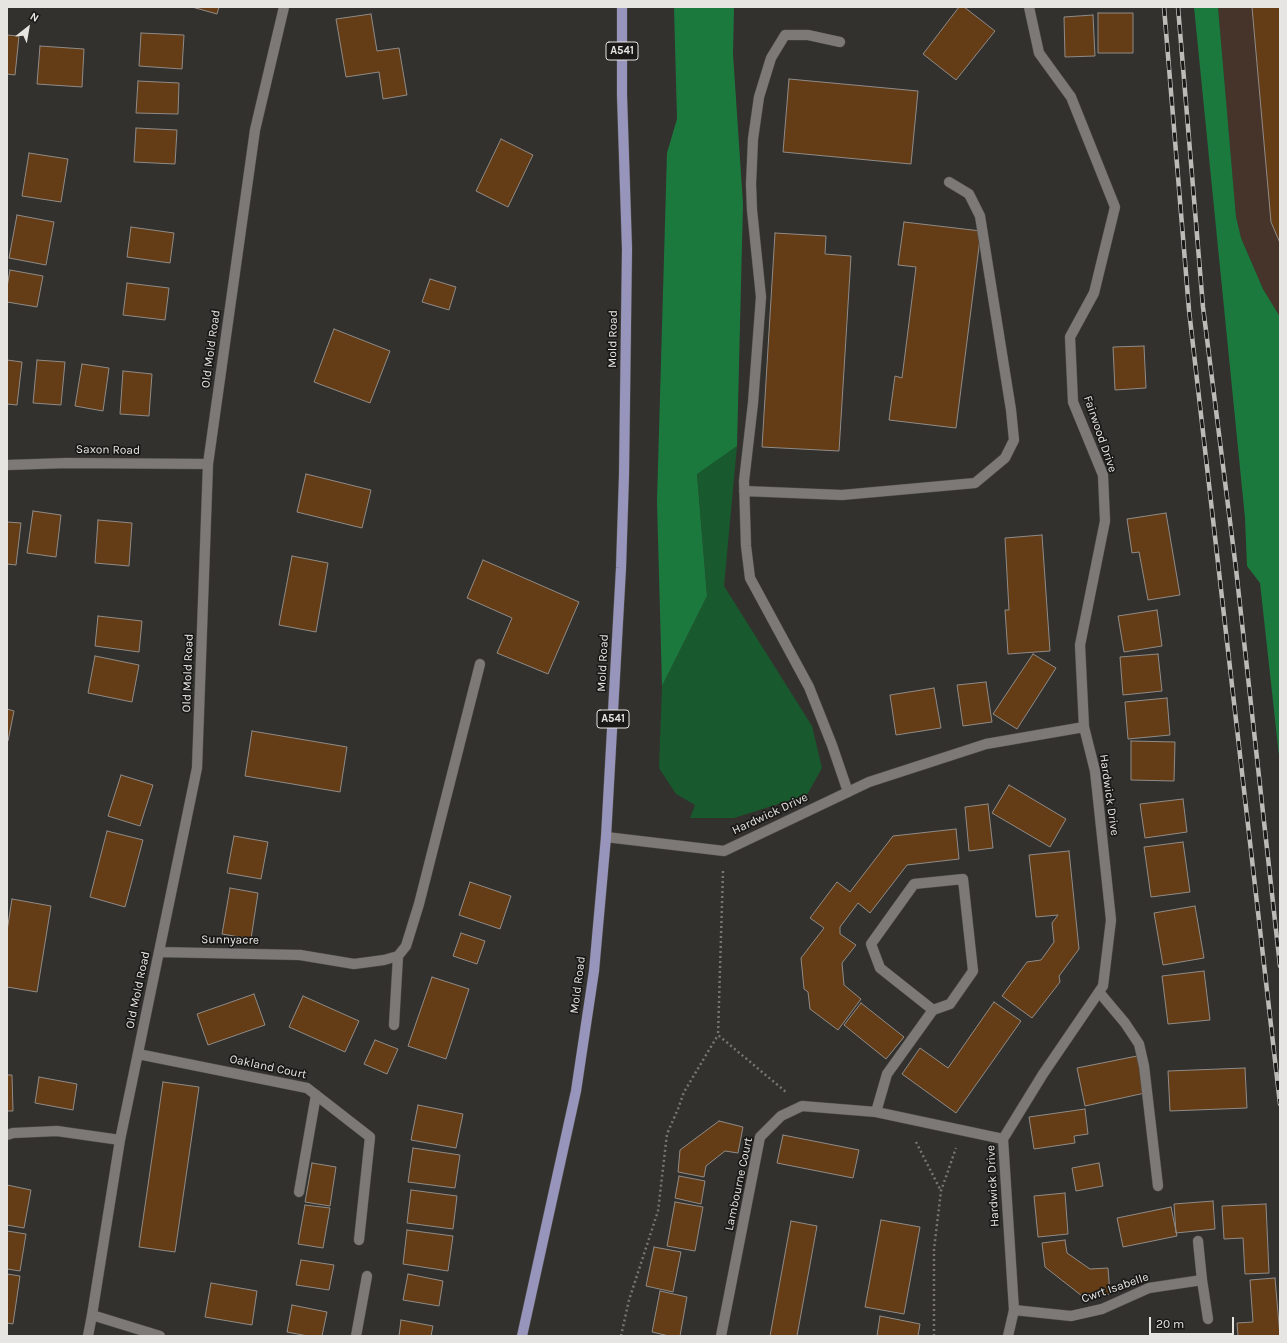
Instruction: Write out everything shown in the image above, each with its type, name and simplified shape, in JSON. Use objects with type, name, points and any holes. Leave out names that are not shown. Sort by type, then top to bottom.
[{"type":"main road","name":"Mold Road","points":[[522,1336],[576,1091],[594,971],[606,838],[621,568],[624,475],[626,249],[622,94],[622,7]]},
{"type":"street","name":"Old Mold Road","points":[[88,1336],[120,1140],[197,768],[208,464],[255,130],[284,7]]},
{"type":"street","name":"Fairwood Drive","points":[[1029,7],[1039,53],[1071,97],[1115,207],[1094,293],[1070,337],[1073,402],[1103,476],[1104,491],[1105,521],[1080,645],[1084,728]]},
{"type":"street","points":[[840,42],[808,35],[785,35],[771,58],[759,97],[753,139],[751,184],[752,210],[761,297],[753,403],[744,491],[746,546],[750,578],[809,687],[832,745],[848,792]]},
{"type":"street","points":[[744,491],[842,496],[975,483],[1004,458],[1014,440],[1011,410],[980,216],[968,194],[949,182]]},
{"type":"street","name":"Saxon Road","points":[[7,465],[67,462],[208,464]]},
{"type":"street","points":[[394,1025],[398,956],[406,946],[419,904],[480,664]]},
{"type":"street","name":"Hardwick Drive","points":[[606,838],[724,850],[869,782],[986,744],[1084,728],[1095,771],[1111,920],[1103,986],[1043,1074],[1003,1139],[1014,1310],[1008,1336]]},
{"type":"street","points":[[876,1112],[887,1074],[933,1010],[950,1004],[973,972],[963,878],[914,884],[871,944],[880,968],[933,1010]]},
{"type":"street","name":"Sunnyacre","points":[[159,952],[300,955],[354,964],[384,960],[398,956]]},
{"type":"street","points":[[1099,992],[1125,1023],[1139,1044],[1144,1066],[1158,1186]]},
{"type":"street","name":"Oakland Court","points":[[138,1054],[307,1088],[370,1137],[359,1240]]},
{"type":"street","points":[[299,1192],[316,1095]]},
{"type":"street","points":[[802,1106],[876,1112],[1003,1139]]},
{"type":"street","name":"Lambourne Court","points":[[721,1336],[760,1137],[781,1116],[802,1106]]},
{"type":"street","points":[[7,1135],[13,1133],[57,1131],[120,1140]]},
{"type":"street","points":[[1198,1241],[1208,1320]]},
{"type":"street","points":[[356,1336],[367,1276]]},
{"type":"street","name":"Cwrt Isabelle","points":[[1014,1310],[1071,1316],[1102,1309],[1149,1288],[1202,1280]]},
{"type":"street","points":[[92,1315],[160,1336]]},
{"type":"path","points":[[621,1336],[629,1300],[658,1211],[667,1134],[684,1092],[718,1035],[724,850]]},
{"type":"path","points":[[718,1035],[802,1106]]},
{"type":"path","points":[[904,1118],[941,1191]]},
{"type":"path","points":[[934,1336],[934,1250],[941,1191],[961,1130]]},
{"type":"shaded area","points":[[1218,7],[1280,7],[1280,317],[1263,289],[1241,238],[1236,217]]},
{"type":"green space","points":[[674,7],[734,7],[733,54],[743,204],[737,446],[697,474],[707,596],[662,686],[657,501],[667,153],[677,119]]},
{"type":"green space","points":[[1194,7],[1218,7],[1236,217],[1241,238],[1263,289],[1280,317],[1280,765],[1260,583],[1247,566],[1245,518]]},
{"type":"green space","points":[[737,446],[724,586],[812,726],[822,768],[807,795],[734,818],[690,818],[695,805],[676,794],[659,768],[662,686],[707,596],[697,473]]},
{"type":"building","points":[[192,7],[219,7],[217,14]]},
{"type":"building","points":[[959,7],[964,7],[995,31],[956,80],[923,54]]},
{"type":"building","points":[[1252,7],[1280,7],[1280,243],[1271,222]]},
{"type":"building","points":[[1098,13],[1133,13],[1133,53],[1098,53]]},
{"type":"building","points":[[371,14],[377,51],[399,48],[407,95],[383,99],[379,72],[346,77],[336,19]]},
{"type":"building","points":[[1093,15],[1095,56],[1065,57],[1064,17]]},
{"type":"building","points":[[141,33],[184,35],[182,69],[139,66]]},
{"type":"building","points":[[7,35],[19,36],[15,75],[7,74]]},
{"type":"building","points":[[40,46],[84,49],[82,87],[37,84]]},
{"type":"building","points":[[789,79],[918,91],[911,164],[783,152]]},
{"type":"building","points":[[138,81],[179,83],[178,114],[136,113]]},
{"type":"building","points":[[136,128],[177,130],[175,164],[134,162]]},
{"type":"building","points":[[501,139],[533,155],[508,207],[476,191]]},
{"type":"building","points":[[29,153],[68,159],[61,202],[22,196]]},
{"type":"building","points":[[17,215],[54,222],[46,265],[9,258]]},
{"type":"building","points":[[904,222],[981,231],[956,428],[889,420],[895,376],[902,378],[916,267],[898,265]]},
{"type":"building","points":[[131,227],[174,233],[170,263],[127,257]]},
{"type":"building","points":[[775,233],[826,236],[825,254],[851,256],[839,451],[762,447]]},
{"type":"building","points":[[10,270],[43,276],[37,307],[7,302],[7,287]]},
{"type":"building","points":[[430,279],[456,287],[449,310],[422,302]]},
{"type":"building","points":[[127,283],[169,288],[165,320],[123,315]]},
{"type":"building","points":[[334,329],[390,351],[370,403],[314,382]]},
{"type":"building","points":[[1144,346],[1146,388],[1115,390],[1113,347]]},
{"type":"building","points":[[7,360],[22,362],[17,405],[7,404]]},
{"type":"building","points":[[37,360],[65,362],[61,405],[33,403]]},
{"type":"building","points":[[82,364],[109,368],[103,411],[75,406]]},
{"type":"building","points":[[123,371],[152,374],[149,416],[120,414]]},
{"type":"building","points":[[306,474],[371,490],[362,528],[297,512]]},
{"type":"building","points":[[33,511],[61,515],[56,557],[27,553]]},
{"type":"building","points":[[1166,513],[1180,595],[1148,600],[1139,552],[1132,553],[1127,519]]},
{"type":"building","points":[[98,520],[132,523],[129,566],[95,563]]},
{"type":"building","points":[[7,522],[21,523],[16,565],[7,564]]},
{"type":"building","points":[[1042,535],[1050,651],[1008,654],[1005,610],[1009,610],[1005,538]]},
{"type":"building","points":[[292,556],[328,563],[316,632],[279,625]]},
{"type":"building","points":[[483,560],[579,602],[548,674],[497,653],[512,618],[467,598]]},
{"type":"building","points":[[1157,610],[1162,646],[1124,652],[1118,616]]},
{"type":"building","points":[[98,616],[142,621],[139,652],[95,646]]},
{"type":"building","points":[[1033,654],[1056,668],[1017,729],[993,714]]},
{"type":"building","points":[[1158,654],[1162,691],[1123,695],[1120,657]]},
{"type":"building","points":[[95,656],[139,665],[132,702],[88,693]]},
{"type":"building","points":[[986,682],[992,722],[963,726],[957,685]]},
{"type":"building","points":[[934,688],[941,728],[896,735],[890,695]]},
{"type":"building","points":[[1167,698],[1170,735],[1128,739],[1125,702]]},
{"type":"building","points":[[7,709],[14,711],[8,741],[7,740]]},
{"type":"building","points":[[252,731],[347,747],[340,792],[245,776]]},
{"type":"building","points":[[1131,741],[1175,742],[1174,781],[1131,780]]},
{"type":"building","points":[[121,775],[153,785],[140,826],[108,816]]},
{"type":"building","points":[[1009,785],[1066,819],[1050,847],[992,813]]},
{"type":"building","points":[[1183,799],[1187,832],[1145,838],[1140,804]]},
{"type":"building","points":[[988,804],[993,848],[969,851],[965,807]]},
{"type":"building","points":[[956,829],[959,859],[907,865],[870,913],[858,903],[840,927],[840,934],[856,945],[842,963],[844,985],[861,999],[838,1030],[810,1009],[808,992],[804,989],[801,958],[824,928],[810,918],[837,882],[850,892],[893,836]]},
{"type":"building","points":[[107,831],[143,840],[125,907],[90,897]]},
{"type":"building","points":[[234,836],[268,842],[261,879],[227,873]]},
{"type":"building","points":[[1183,842],[1190,892],[1151,897],[1144,847]]},
{"type":"building","points":[[1069,851],[1079,949],[1059,976],[1060,982],[1032,1018],[1002,996],[1027,962],[1041,960],[1054,942],[1052,923],[1058,915],[1036,917],[1029,855]]},
{"type":"building","points":[[470,882],[511,896],[500,929],[459,915]]},
{"type":"building","points":[[230,888],[258,893],[251,939],[222,934]]},
{"type":"building","points":[[12,899],[51,906],[37,992],[7,987],[7,931]]},
{"type":"building","points":[[1195,906],[1204,958],[1163,965],[1154,913]]},
{"type":"building","points":[[461,933],[485,941],[477,964],[453,956]]},
{"type":"building","points":[[1204,971],[1210,1020],[1168,1024],[1162,976]]},
{"type":"building","points":[[432,977],[469,989],[446,1059],[408,1046]]},
{"type":"building","points":[[254,994],[265,1025],[208,1045],[197,1014]]},
{"type":"building","points":[[303,996],[359,1021],[345,1052],[289,1027]]},
{"type":"building","points":[[994,1002],[1021,1021],[956,1113],[902,1074],[920,1048],[948,1068]]},
{"type":"building","points":[[861,1003],[904,1037],[886,1059],[844,1025]]},
{"type":"building","points":[[375,1040],[398,1049],[387,1074],[364,1064]]},
{"type":"building","points":[[1137,1056],[1145,1093],[1085,1106],[1077,1068]]},
{"type":"building","points":[[1245,1068],[1247,1108],[1170,1111],[1168,1071]]},
{"type":"building","points":[[7,1075],[12,1075],[13,1111],[7,1111]]},
{"type":"building","points":[[39,1077],[77,1084],[73,1110],[35,1103]]},
{"type":"building","points":[[163,1082],[199,1087],[175,1252],[139,1247]]},
{"type":"building","points":[[418,1105],[463,1114],[456,1148],[411,1140]]},
{"type":"building","points":[[1085,1109],[1088,1134],[1074,1136],[1075,1143],[1034,1149],[1029,1117]]},
{"type":"building","points":[[719,1121],[743,1127],[738,1153],[725,1151],[706,1166],[704,1177],[678,1172],[680,1150]]},
{"type":"building","points":[[783,1135],[859,1150],[853,1178],[777,1163]]},
{"type":"building","points":[[413,1148],[460,1155],[455,1188],[408,1182]]},
{"type":"building","points":[[312,1163],[336,1167],[330,1206],[305,1202]]},
{"type":"building","points":[[1099,1163],[1103,1186],[1076,1191],[1072,1168]]},
{"type":"building","points":[[679,1176],[705,1181],[701,1204],[675,1198]]},
{"type":"building","points":[[7,1185],[31,1190],[24,1228],[7,1225]]},
{"type":"building","points":[[411,1190],[457,1196],[453,1229],[407,1223]]},
{"type":"building","points":[[1065,1193],[1068,1234],[1038,1237],[1034,1196]]},
{"type":"building","points":[[1213,1201],[1215,1229],[1176,1233],[1174,1204]]},
{"type":"building","points":[[675,1202],[703,1207],[695,1251],[667,1246]]},
{"type":"building","points":[[1266,1204],[1269,1273],[1245,1274],[1243,1238],[1224,1239],[1222,1206]]},
{"type":"building","points":[[305,1205],[330,1208],[323,1248],[298,1244]]},
{"type":"building","points":[[1171,1207],[1177,1236],[1123,1247],[1117,1218]]},
{"type":"building","points":[[881,1220],[920,1227],[904,1314],[865,1307]]},
{"type":"building","points":[[791,1221],[817,1226],[797,1336],[770,1336]]},
{"type":"building","points":[[407,1230],[453,1236],[448,1271],[403,1264]]},
{"type":"building","points":[[7,1231],[26,1234],[20,1271],[7,1269]]},
{"type":"building","points":[[1065,1240],[1067,1253],[1090,1269],[1108,1268],[1110,1294],[1082,1296],[1045,1267],[1042,1243]]},
{"type":"building","points":[[654,1247],[681,1252],[673,1292],[646,1286]]},
{"type":"building","points":[[301,1260],[334,1265],[329,1290],[296,1285]]},
{"type":"building","points":[[7,1274],[20,1276],[13,1324],[7,1323]]},
{"type":"building","points":[[408,1274],[443,1281],[439,1306],[403,1300]]},
{"type":"building","points":[[1275,1278],[1280,1336],[1238,1336],[1237,1323],[1253,1322],[1250,1280]]},
{"type":"building","points":[[211,1283],[257,1291],[252,1325],[205,1317]]},
{"type":"building","points":[[660,1291],[687,1297],[680,1336],[669,1336],[652,1332]]},
{"type":"building","points":[[292,1305],[327,1312],[322,1336],[308,1336],[287,1332]]},
{"type":"building","points":[[880,1316],[920,1324],[918,1336],[877,1336]]},
{"type":"building","points":[[401,1320],[433,1326],[431,1336],[399,1336]]},
{"type":"railway","points":[[1164,7],[1189,310],[1280,1104]]},
{"type":"railway","points":[[1178,7],[1203,307],[1236,569],[1280,966]]}]
